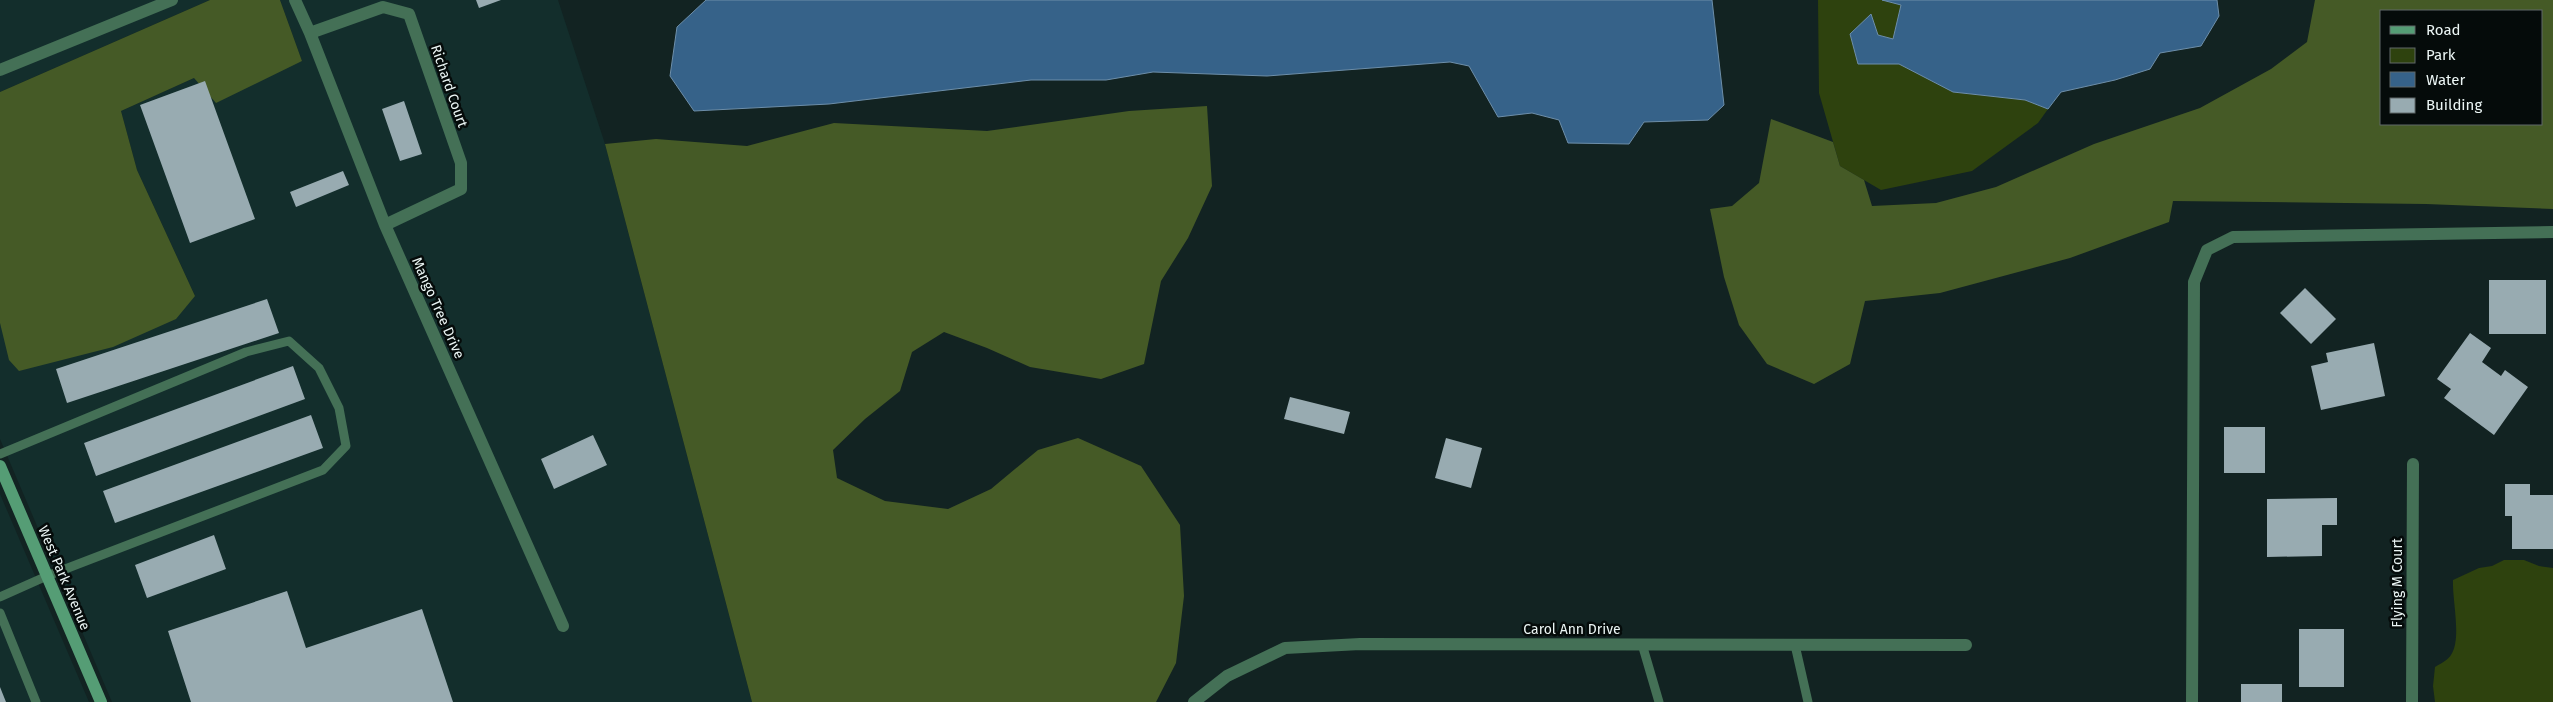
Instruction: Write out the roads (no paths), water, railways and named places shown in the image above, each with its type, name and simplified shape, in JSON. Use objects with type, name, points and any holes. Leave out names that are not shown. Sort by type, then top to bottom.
[{"type":"street","points":[[0,70],[172,0]]},
{"type":"street","name":"Mango Tree Drive","points":[[294,0],[310,33],[385,225],[563,626]]},
{"type":"street","name":"Richard Court","points":[[310,33],[383,7],[409,14],[460,163],[460,189],[385,225]]},
{"type":"street","points":[[2192,702],[2194,282],[2207,250],[2233,237],[2553,232]]},
{"type":"street","name":"Flying M Court","points":[[2412,464],[2412,702]]},
{"type":"street","name":"West Park Avenue","points":[[0,466],[100,702]]},
{"type":"street","name":"Carol Ann Drive","points":[[1194,702],[1227,676],[1285,648],[1360,644],[1966,645]]},
{"type":"lane","points":[[0,454],[246,352],[289,341],[319,368],[339,408],[346,446],[323,470],[47,576],[0,597]]},
{"type":"lane","points":[[0,613],[36,702]]},
{"type":"lane","points":[[1642,644],[1659,702]]},
{"type":"lane","points":[[1795,644],[1808,702]]},
{"type":"water","points":[[706,0],[1712,0],[1724,105],[1708,120],[1644,122],[1629,144],[1568,143],[1559,120],[1532,113],[1498,117],[1469,66],[1450,62],[1267,76],[1153,72],[1106,80],[1031,80],[829,104],[694,111],[670,76],[677,27]]},
{"type":"water","points":[[1882,0],[2217,0],[2219,16],[2201,46],[2160,53],[2150,69],[2115,80],[2061,92],[2048,109],[2025,100],[1953,92],[1899,64],[1858,64],[1850,34],[1871,14],[1878,35],[1893,39],[1901,5]]}]
